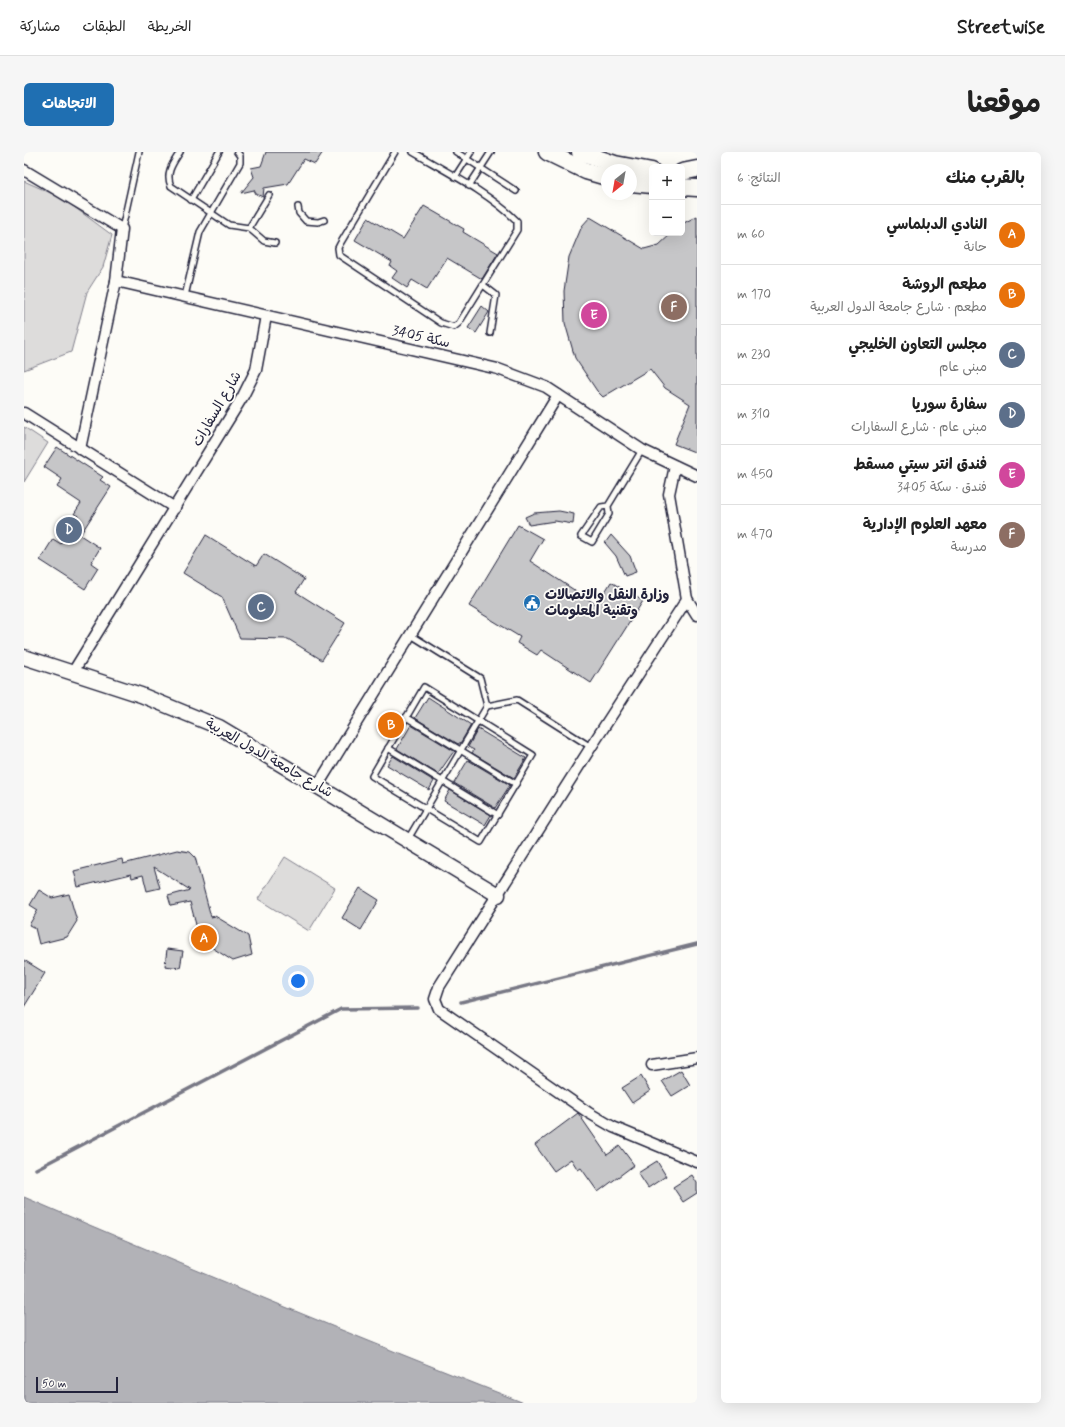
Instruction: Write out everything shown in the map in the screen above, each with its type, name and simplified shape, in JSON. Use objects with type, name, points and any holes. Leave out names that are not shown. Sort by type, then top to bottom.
[{"type":"main road","points":[[547,152],[586,170],[601,175]]},
{"type":"main road","points":[[580,152],[615,164],[649,170]]},
{"type":"main road","points":[[685,171],[697,169]]},
{"type":"main road","points":[[637,183],[649,185]]},
{"type":"main road","points":[[685,187],[697,188]]},
{"type":"street","points":[[24,170],[122,228],[116,280],[80,448]]},
{"type":"street","name":"سكة 3405","points":[[116,280],[498,369],[546,387],[642,450],[697,476]]},
{"type":"street","name":"شارع السفارات","points":[[73,672],[243,396],[256,370],[266,316]]},
{"type":"street","points":[[318,785],[558,395]]},
{"type":"street","points":[[24,414],[175,508]]},
{"type":"street","points":[[675,466],[669,494],[687,599],[697,615]]},
{"type":"street","points":[[687,599],[590,747],[439,987],[435,999],[439,1009],[595,1117],[613,1127],[697,1162]]},
{"type":"street","name":"شارع جامعة الدول العربية","points":[[24,656],[141,695],[219,727],[318,785],[498,895]]},
{"type":"street","points":[[652,1065],[697,1058]]},
{"type":"lane","points":[[122,228],[139,152]]},
{"type":"lane","points":[[180,152],[169,172],[168,178],[171,186],[229,224],[249,228],[264,241],[275,243]]},
{"type":"lane","points":[[191,200],[219,152]]},
{"type":"lane","points":[[185,296],[200,232],[240,164],[240,156],[237,152]]},
{"type":"lane","points":[[395,152],[340,244],[338,248],[339,255],[441,323],[454,327],[459,322],[517,230],[516,221],[509,213],[469,186],[413,152]]},
{"type":"lane","points":[[456,152],[516,191]]},
{"type":"lane","points":[[455,177],[471,152]]},
{"type":"lane","points":[[469,186],[491,152]]},
{"type":"lane","points":[[249,228],[269,195]]},
{"type":"lane","points":[[298,207],[299,213],[306,222],[318,222],[324,220]]},
{"type":"lane","points":[[483,285],[496,295],[490,333]]},
{"type":"lane","points":[[608,506],[601,507],[581,536],[592,542],[609,514],[608,506],[642,450]]},
{"type":"lane","points":[[408,840],[487,706],[480,678],[411,635]]},
{"type":"lane","points":[[424,688],[533,755],[481,842],[372,776],[406,717],[424,688]]},
{"type":"lane","points":[[487,706],[518,700],[590,747]]},
{"type":"lane","points":[[406,717],[516,784]]},
{"type":"lane","points":[[388,748],[498,815]]},
{"type":"shaded area","points":[[24,181],[62,198],[112,235],[103,267],[87,292],[71,352],[24,370]]},
{"type":"shaded area","points":[[24,427],[48,443],[24,482]]},
{"type":"shaded area","points":[[285,857],[335,888],[309,931],[258,899]]},
{"type":"shaded area","points":[[24,1197],[273,1302],[524,1403],[24,1403]]},
{"type":"building","points":[[266,152],[323,152],[315,164],[304,159],[288,184],[264,188],[263,197],[256,194],[254,190],[241,193],[254,177],[251,168],[261,166]]},
{"type":"building","points":[[424,206],[464,229],[463,232],[498,253],[482,279],[447,258],[427,289],[412,280],[407,288],[392,278],[397,271],[390,266],[392,262],[355,240],[368,218],[403,239]]},
{"type":"building","points":[[697,216],[697,453],[674,444],[690,404],[665,388],[650,369],[603,397],[597,391],[575,358],[565,323],[564,291],[569,257],[582,226],[590,217],[644,249],[659,245],[669,236],[685,236],[685,222]]},
{"type":"building","points":[[482,306],[489,312],[476,333],[468,328]]},
{"type":"building","points":[[57,447],[103,477],[100,480],[111,487],[80,535],[100,548],[91,563],[98,568],[85,589],[40,560],[53,539],[61,544],[78,516],[74,514],[81,503],[57,487],[62,479],[44,467]]},
{"type":"building","points":[[559,511],[574,514],[573,524],[555,521],[529,525],[525,517],[534,513]]},
{"type":"building","name":"وزارة النقل والاتصالات وتقنية المعلومات","points":[[518,525],[543,539],[530,561],[597,605],[611,582],[643,601],[591,683],[541,650],[537,655],[517,643],[520,637],[469,606]]},
{"type":"building","points":[[206,535],[256,566],[264,554],[304,579],[296,592],[345,623],[322,660],[288,639],[240,638],[222,597],[183,573]]},
{"type":"building","points":[[611,535],[630,556],[636,572],[625,576],[616,556],[605,543]]},
{"type":"building","points":[[428,697],[471,725],[461,742],[458,744],[415,718]]},
{"type":"building","points":[[411,725],[454,751],[438,774],[397,749]]},
{"type":"building","points":[[478,729],[526,758],[514,778],[472,753],[474,750],[468,747]]},
{"type":"building","points":[[393,756],[434,781],[429,790],[387,765]]},
{"type":"building","points":[[468,760],[510,785],[495,808],[454,783]]},
{"type":"building","points":[[450,790],[491,815],[485,825],[444,801]]},
{"type":"building","points":[[177,850],[190,852],[195,857],[211,917],[215,916],[248,936],[252,955],[233,961],[200,940],[190,902],[171,906],[168,896],[190,890],[154,867],[160,888],[147,891],[143,875],[132,878],[131,874],[78,887],[74,871],[122,859],[123,864]]},
{"type":"building","points":[[360,888],[379,900],[361,930],[342,918]]},
{"type":"building","points":[[39,890],[52,898],[69,894],[77,921],[67,937],[39,944],[35,928],[29,925],[38,910],[30,905]]},
{"type":"building","points":[[167,949],[183,951],[180,968],[165,966]]},
{"type":"building","points":[[24,960],[45,973],[24,1007]]},
{"type":"building","points":[[681,1070],[690,1085],[672,1096],[662,1081]]},
{"type":"building","points":[[641,1076],[650,1091],[632,1103],[622,1088]]},
{"type":"building","points":[[578,1113],[607,1155],[620,1146],[634,1165],[598,1192],[581,1168],[578,1170],[571,1159],[554,1171],[535,1145]]},
{"type":"building","points":[[657,1161],[666,1176],[648,1188],[638,1173]]},
{"type":"building","points":[[692,1175],[697,1183],[697,1193],[683,1202],[673,1187]]},
{"type":"waterway","points":[[461,1002],[697,944]]},
{"type":"waterway","points":[[36,1169],[341,1009],[418,1008]]},
{"type":"place","name":"معهد العلوم الإدارية","points":[[674,307]]},
{"type":"place","name":"فندق انتر سيتي مسقط","points":[[594,315]]},
{"type":"place","name":"سفارة سوريا","points":[[69,530]]},
{"type":"place","name":"وزارة النقل والاتصالات وتقنية المعلومات","points":[[532,603]]},
{"type":"place","name":"مجلس التعاون الخليجي","points":[[261,607]]},
{"type":"place","name":"مطعم الروشة","points":[[391,725]]},
{"type":"place","name":"النادي الدبلماسي","points":[[204,938]]}]
